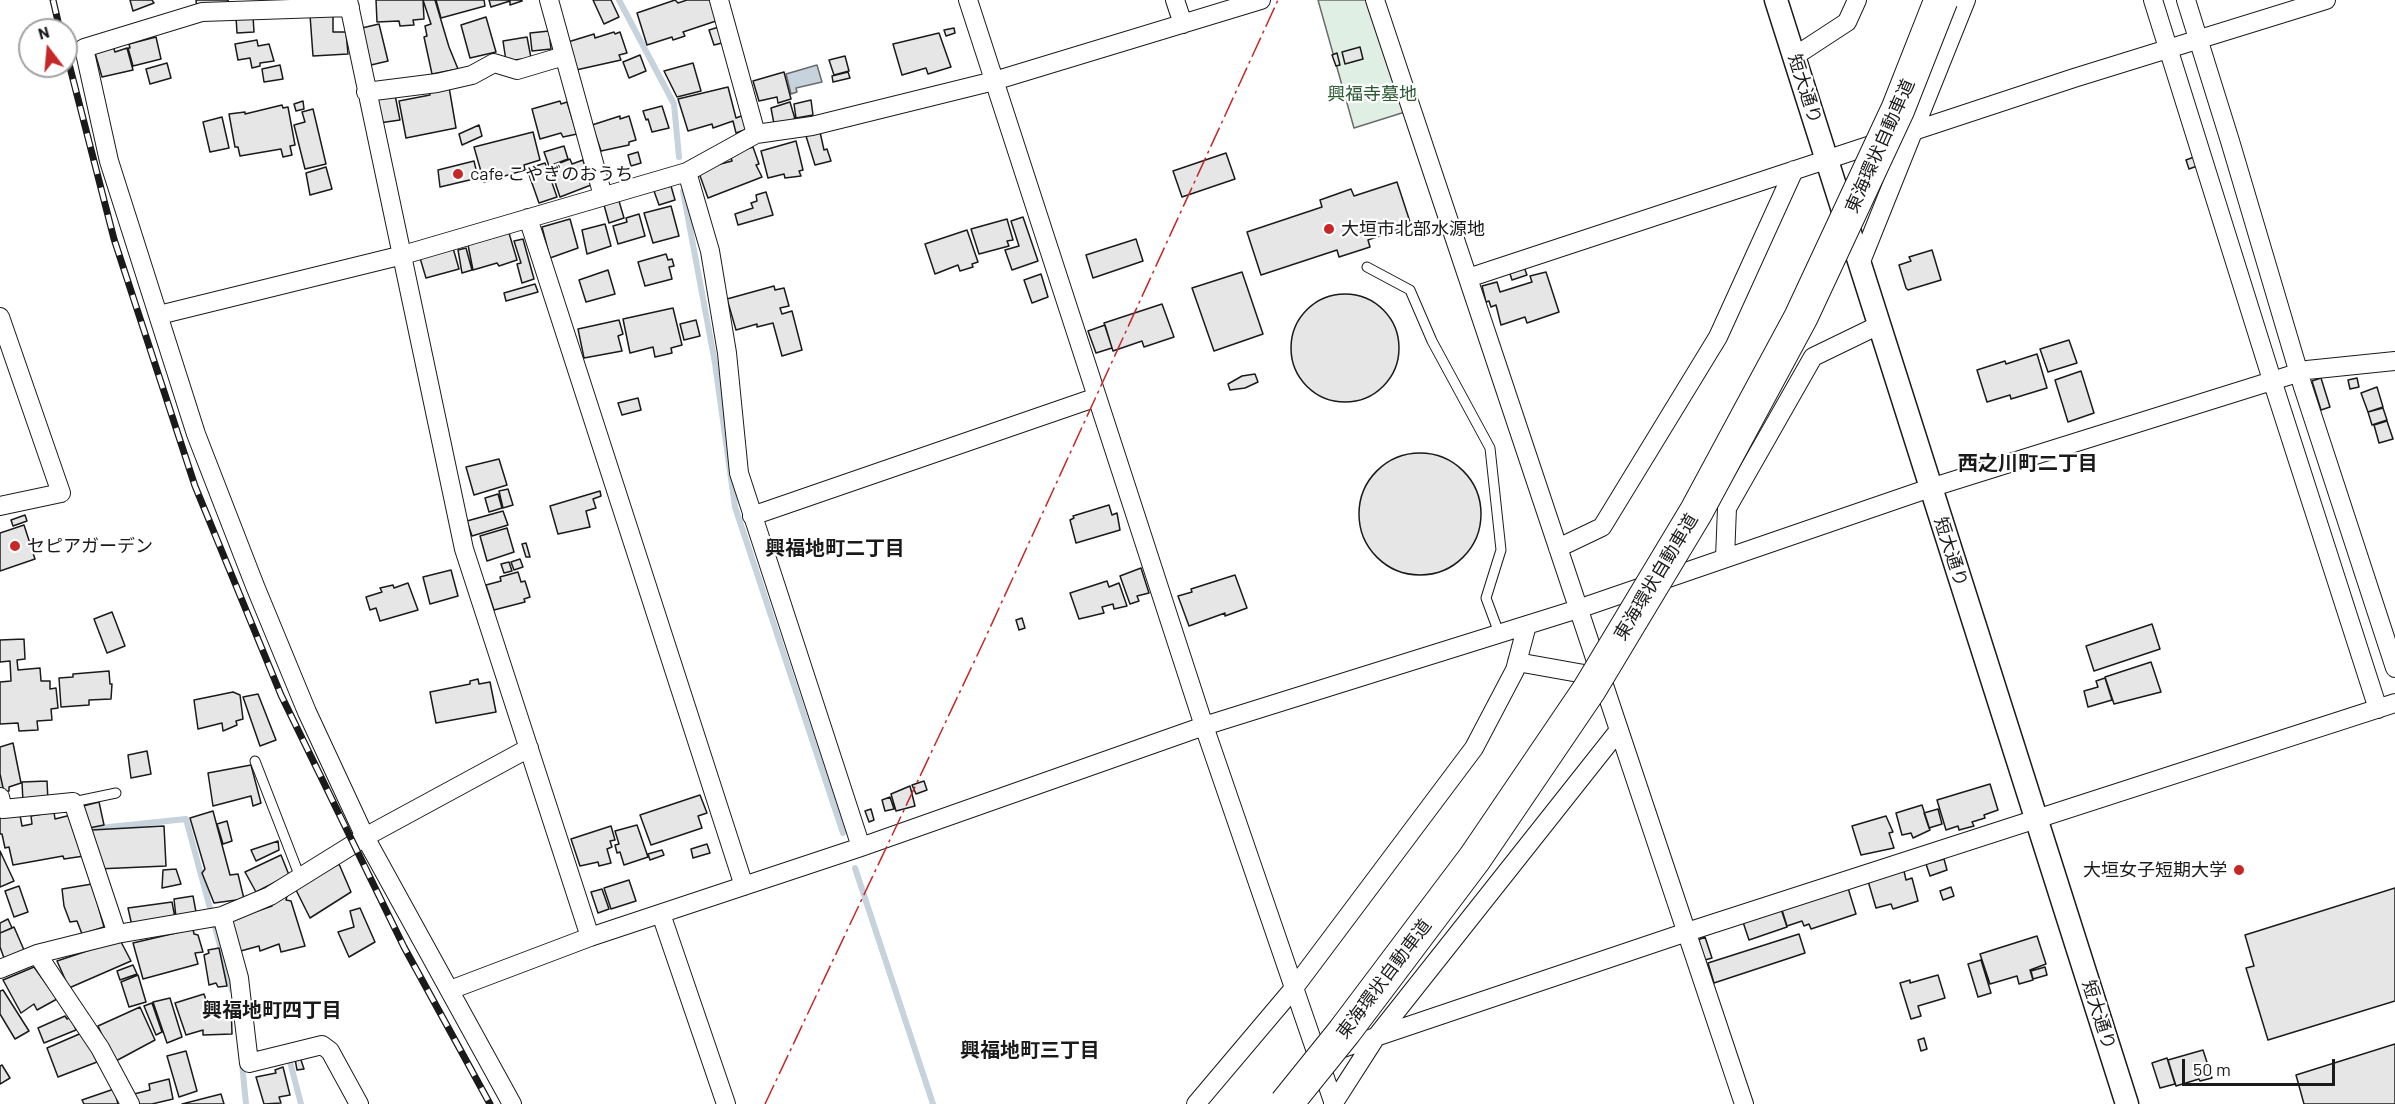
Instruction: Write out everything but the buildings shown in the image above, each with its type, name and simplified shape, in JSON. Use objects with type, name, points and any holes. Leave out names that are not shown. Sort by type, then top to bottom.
[{"type":"highway","name":"東海環状自動車道","points":[[1286,1104],[1344,1032],[1475,858],[1589,690],[1690,521],[1801,317],[1898,109],[1941,0]]},
{"type":"street","points":[[549,0],[603,196]]},
{"type":"street","points":[[719,0],[756,134]]},
{"type":"street","points":[[968,0],[1204,726],[1333,1104]]},
{"type":"street","points":[[1175,0],[1183,24]]},
{"type":"street","points":[[159,315],[403,255],[687,172],[756,134],[812,126],[994,81],[1260,0]]},
{"type":"street","points":[[1375,0],[1744,1104]]},
{"type":"street","name":"短大通り","points":[[1776,0],[2127,1104]]},
{"type":"street","points":[[1795,56],[1847,22],[1857,0]]},
{"type":"street","points":[[1860,264],[1966,0]]},
{"type":"street","points":[[1318,1057],[1687,932],[2386,706],[2184,44],[2153,0]]},
{"type":"street","points":[[2186,0],[2184,44],[2287,376],[2395,668]]},
{"type":"street","points":[[1468,278],[1794,170],[2326,0]]},
{"type":"street","points":[[512,1104],[365,837],[307,712],[255,586],[196,434],[109,161],[84,48],[202,12],[349,3],[464,549],[590,937]]},
{"type":"street","points":[[366,92],[436,83],[472,75],[494,63],[517,70],[564,56]]},
{"type":"street","points":[[1558,548],[1602,527],[1718,337],[1794,170]]},
{"type":"street","points":[[687,172],[710,250],[727,353],[739,473],[861,847]]},
{"type":"street","points":[[528,218],[744,886]]},
{"type":"street","points":[[0,317],[61,494],[0,506]]},
{"type":"street","points":[[1725,558],[1727,508],[1813,357],[1879,325]]},
{"type":"street","points":[[450,990],[590,937],[861,847],[1204,726],[1578,609],[1930,488],[2287,376],[2395,361]]},
{"type":"street","points":[[752,516],[1097,397]]},
{"type":"street","points":[[1197,1104],[1294,987],[1474,748],[1517,662],[1527,625]]},
{"type":"street","points":[[1517,662],[1601,677]]},
{"type":"street","points":[[1333,1104],[1377,1037],[1619,730]]},
{"type":"street","points":[[0,969],[37,954],[117,934],[222,916],[270,896],[365,837],[529,748]]},
{"type":"street","points":[[0,797],[3,809],[73,802],[117,934]]},
{"type":"street","points":[[661,914],[726,1104]]},
{"type":"street","points":[[222,916],[240,978],[249,1063],[322,1045],[330,1051],[359,1104]]},
{"type":"street","points":[[37,954],[100,1048],[130,1104]]},
{"type":"lane","points":[[1367,267],[1410,290],[1432,341],[1490,448],[1501,550],[1486,598],[1499,633]]},
{"type":"lane","points":[[255,761],[300,877]]},
{"type":"lane","points":[[73,802],[116,793]]},
{"type":"green space","name":"興福寺墓地","points":[[1318,0],[1368,0],[1405,112],[1354,128]]},
{"type":"shaded area","points":[[817,65],[822,82],[796,88],[797,92],[791,94],[786,74]]},
{"type":"waterway","points":[[619,0],[674,104],[679,157]]},
{"type":"waterway","points":[[683,191],[715,363],[735,507],[843,833]]},
{"type":"waterway","points":[[0,782],[3,796]]},
{"type":"waterway","points":[[90,829],[186,819],[232,990]]},
{"type":"waterway","points":[[855,868],[933,1104]]},
{"type":"waterway","points":[[289,1058],[301,1104]]},
{"type":"waterway","points":[[242,1063],[246,1104]]},
{"type":"railway","points":[[53,0],[57,18]]},
{"type":"railway","points":[[73,78],[114,239],[195,486],[281,695],[404,947],[490,1104]]},
{"type":"power","points":[[765,1104],[983,643],[1278,0]]},
{"type":"place","name":"cafe こやぎのおうち","points":[[458,174]]},
{"type":"place","name":"大垣市北部水源地","points":[[1329,229]]},
{"type":"place","name":"セピアガーデン","points":[[15,546]]},
{"type":"place","name":"大垣女子短期大学","points":[[2239,870]]},
{"type":"district","name":"西之川町二丁目","points":[[2028,463]]},
{"type":"district","name":"興福地町二丁目","points":[[835,548]]},
{"type":"district","name":"興福地町四丁目","points":[[272,1010]]},
{"type":"district","name":"興福地町三丁目","points":[[1030,1050]]}]
